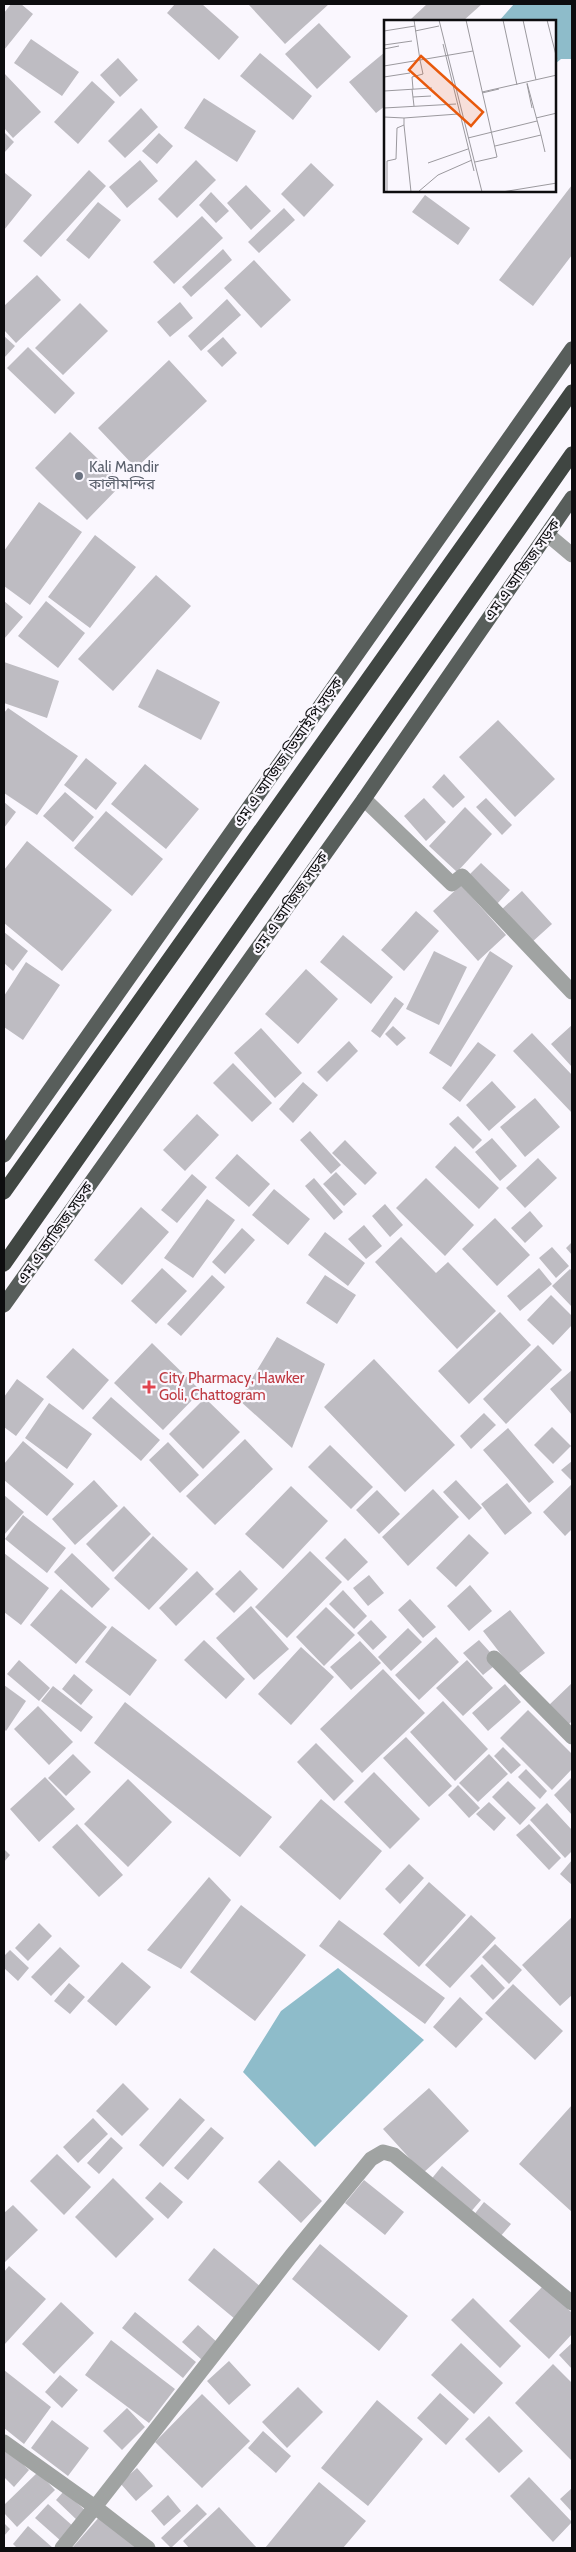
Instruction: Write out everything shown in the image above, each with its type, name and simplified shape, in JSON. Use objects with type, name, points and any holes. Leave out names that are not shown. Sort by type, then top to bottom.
[{"type":"highway","points":[[4,1192],[572,392]]},
{"type":"highway","points":[[4,1264],[572,454]]},
{"type":"main road","name":"এম এ আজিজ ভিআইপি সড়ক","points":[[4,1155],[572,348]]},
{"type":"main road","name":"এম এ আজিজ সড়ক","points":[[4,1305],[364,799],[572,498]]},
{"type":"street","points":[[547,534],[572,555]]},
{"type":"street","points":[[364,799],[452,884],[462,876],[572,992]]},
{"type":"street","points":[[494,1658],[572,1738]]},
{"type":"street","points":[[62,2548],[291,2256],[371,2159],[383,2152],[394,2155],[572,2304]]},
{"type":"street","points":[[4,2442],[95,2507],[148,2548]]},
{"type":"water","points":[[514,4],[572,4],[572,59],[561,59],[556,63],[556,20],[500,20]]},
{"type":"water","points":[[338,1968],[424,2040],[315,2147],[243,2072],[281,2011]]},
{"type":"building","points":[[11,4],[21,4],[33,14],[4,50],[4,13]]},
{"type":"building","points":[[175,4],[202,4],[239,37],[219,60],[167,13]]},
{"type":"building","points":[[329,4],[285,44],[249,5]]},
{"type":"building","points":[[427,4],[482,4],[464,20],[411,19]]},
{"type":"building","points":[[319,23],[351,57],[317,89],[285,54]]},
{"type":"building","points":[[31,39],[79,72],[62,96],[14,63]]},
{"type":"building","points":[[260,53],[312,96],[293,120],[240,76]]},
{"type":"building","points":[[384,53],[384,107],[376,113],[349,82]]},
{"type":"building","points":[[118,58],[138,80],[120,97],[100,75]]},
{"type":"building","points":[[4,73],[41,112],[13,138],[4,128]]},
{"type":"building","points":[[92,81],[115,102],[78,144],[54,122]]},
{"type":"building","points":[[204,98],[256,131],[237,162],[184,128]]},
{"type":"building","points":[[141,108],[158,127],[125,158],[108,141]]},
{"type":"building","points":[[4,132],[14,142],[4,153]]},
{"type":"building","points":[[159,133],[173,146],[157,164],[142,151]]},
{"type":"building","points":[[140,160],[158,181],[127,208],[109,187]]},
{"type":"building","points":[[196,160],[216,180],[177,218],[158,199]]},
{"type":"building","points":[[311,163],[334,185],[304,217],[281,194]]},
{"type":"building","points":[[89,170],[106,186],[41,257],[23,241]]},
{"type":"building","points":[[5,173],[32,195],[4,230],[4,175]]},
{"type":"building","points":[[246,185],[271,211],[251,230],[227,203]]},
{"type":"building","points":[[572,185],[572,255],[533,306],[499,280]]},
{"type":"building","points":[[211,192],[229,211],[216,223],[199,205]]},
{"type":"building","points":[[425,195],[470,228],[458,245],[412,212]]},
{"type":"building","points":[[98,202],[121,220],[89,259],[66,240]]},
{"type":"building","points":[[284,208],[295,220],[259,253],[248,242]]},
{"type":"building","points":[[202,216],[223,238],[174,284],[153,262]]},
{"type":"building","points":[[223,249],[232,260],[191,297],[182,287]]},
{"type":"building","points":[[254,260],[291,300],[261,328],[224,288]]},
{"type":"building","points":[[37,275],[61,300],[16,343],[4,330],[4,306]]},
{"type":"building","points":[[227,299],[241,315],[201,351],[188,336]]},
{"type":"building","points":[[180,302],[193,318],[170,337],[157,322]]},
{"type":"building","points":[[80,303],[108,331],[63,375],[35,348]]},
{"type":"building","points":[[4,336],[15,346],[4,358]]},
{"type":"building","points":[[223,337],[237,353],[222,367],[207,351]]},
{"type":"building","points":[[28,347],[75,393],[55,414],[7,368]]},
{"type":"building","points":[[169,360],[207,401],[136,468],[98,428]]},
{"type":"building","name":"Kali Mandir কালীমন্দির","points":[[70,432],[123,483],[87,520],[35,468]]},
{"type":"building","points":[[39,502],[82,532],[30,605],[4,586],[4,551]]},
{"type":"building","points":[[95,535],[136,567],[90,628],[48,597]]},
{"type":"building","points":[[156,575],[191,606],[113,691],[78,659]]},
{"type":"building","points":[[4,601],[23,617],[4,639]]},
{"type":"building","points":[[46,601],[85,633],[58,668],[18,636]]},
{"type":"building","points":[[4,662],[59,681],[47,718],[4,703]]},
{"type":"building","points":[[157,669],[220,702],[201,740],[138,707]]},
{"type":"building","points":[[8,708],[78,756],[37,815],[4,793],[4,713]]},
{"type":"building","points":[[498,720],[555,779],[515,817],[459,757]]},
{"type":"building","points":[[86,758],[117,783],[96,810],[64,785]]},
{"type":"building","points":[[145,764],[199,809],[166,849],[111,804]]},
{"type":"building","points":[[444,774],[465,797],[453,808],[432,787]]},
{"type":"building","points":[[65,792],[94,817],[73,842],[43,816]]},
{"type":"building","points":[[424,798],[446,822],[426,841],[404,816]]},
{"type":"building","points":[[486,798],[512,825],[502,835],[476,807]]},
{"type":"building","points":[[4,802],[16,812],[4,828]]},
{"type":"building","points":[[465,807],[492,834],[457,872],[429,846]]},
{"type":"building","points":[[106,811],[163,859],[132,896],[74,848]]},
{"type":"building","points":[[27,841],[112,910],[62,971],[4,923],[4,870]]},
{"type":"building","points":[[481,863],[510,890],[496,905],[468,876]]},
{"type":"building","points":[[461,885],[506,935],[478,961],[433,911]]},
{"type":"building","points":[[522,891],[552,924],[531,943],[501,910]]},
{"type":"building","points":[[416,911],[439,931],[404,971],[381,950]]},
{"type":"building","points":[[4,932],[28,951],[13,971],[4,963]]},
{"type":"building","points":[[343,935],[393,977],[371,1004],[320,962]]},
{"type":"building","points":[[434,951],[467,967],[439,1025],[406,1009]]},
{"type":"building","points":[[490,951],[513,966],[451,1067],[429,1053]]},
{"type":"building","points":[[26,962],[60,985],[23,1040],[4,1027],[4,996]]},
{"type":"building","points":[[306,969],[338,999],[298,1044],[265,1014]]},
{"type":"building","points":[[395,997],[404,1004],[380,1038],[371,1031]]},
{"type":"building","points":[[572,1025],[572,1067],[551,1044]]},
{"type":"building","points":[[393,1026],[406,1038],[397,1046],[385,1034]]},
{"type":"building","points":[[261,1028],[302,1073],[275,1098],[234,1053]]},
{"type":"building","points":[[532,1033],[572,1075],[572,1113],[513,1051]]},
{"type":"building","points":[[349,1041],[358,1051],[327,1082],[317,1072]]},
{"type":"building","points":[[478,1042],[496,1055],[460,1102],[442,1088]]},
{"type":"building","points":[[233,1063],[272,1103],[252,1122],[213,1083]]},
{"type":"building","points":[[492,1081],[516,1107],[489,1131],[466,1105]]},
{"type":"building","points":[[303,1082],[318,1095],[293,1123],[279,1109]]},
{"type":"building","points":[[535,1098],[560,1127],[525,1157],[500,1127]]},
{"type":"building","points":[[197,1114],[219,1135],[185,1171],[163,1150]]},
{"type":"building","points":[[458,1116],[482,1140],[473,1149],[449,1124]]},
{"type":"building","points":[[310,1131],[341,1165],[331,1174],[300,1140]]},
{"type":"building","points":[[492,1138],[517,1166],[500,1181],[475,1152]]},
{"type":"building","points":[[345,1140],[377,1173],[365,1185],[332,1153]]},
{"type":"building","points":[[455,1146],[499,1188],[479,1209],[435,1167]]},
{"type":"building","points":[[237,1154],[270,1184],[249,1207],[215,1178]]},
{"type":"building","points":[[538,1158],[557,1178],[525,1208],[506,1188]]},
{"type":"building","points":[[336,1172],[357,1194],[344,1206],[323,1184]]},
{"type":"building","points":[[192,1174],[207,1187],[177,1223],[161,1210]]},
{"type":"building","points":[[314,1178],[343,1212],[334,1220],[305,1186]]},
{"type":"building","points":[[426,1178],[474,1225],[445,1256],[396,1208]]},
{"type":"building","points":[[274,1189],[310,1219],[288,1245],[252,1215]]},
{"type":"building","points":[[207,1199],[235,1220],[193,1278],[164,1258]]},
{"type":"building","points":[[385,1204],[403,1225],[390,1237],[372,1216]]},
{"type":"building","points":[[141,1207],[169,1232],[122,1285],[94,1260]]},
{"type":"building","points":[[530,1211],[543,1226],[525,1243],[511,1228]]},
{"type":"building","points":[[495,1218],[530,1255],[497,1286],[462,1249]]},
{"type":"building","points":[[364,1225],[382,1246],[366,1259],[348,1239]]},
{"type":"building","points":[[242,1228],[255,1240],[225,1274],[212,1262]]},
{"type":"building","points":[[325,1232],[365,1263],[348,1286],[308,1255]]},
{"type":"building","points":[[401,1237],[436,1273],[448,1262],[496,1311],[457,1349],[375,1262]]},
{"type":"building","points":[[572,1242],[572,1255],[566,1248]]},
{"type":"building","points":[[552,1247],[569,1266],[556,1278],[539,1258]]},
{"type":"building","points":[[162,1268],[187,1291],[156,1324],[131,1301]]},
{"type":"building","points":[[539,1268],[552,1284],[520,1311],[507,1296]]},
{"type":"building","points":[[570,1269],[572,1271],[572,1307],[552,1286]]},
{"type":"building","points":[[212,1275],[225,1287],[181,1336],[167,1324]]},
{"type":"building","points":[[325,1275],[356,1295],[337,1324],[306,1303]]},
{"type":"building","points":[[551,1295],[572,1316],[572,1325],[553,1345],[527,1320]]},
{"type":"building","points":[[500,1312],[531,1345],[469,1404],[438,1371]]},
{"type":"building","points":[[277,1337],[325,1364],[292,1448],[239,1400]]},
{"type":"building","points":[[152,1343],[201,1391],[163,1430],[114,1383]]},
{"type":"building","points":[[538,1345],[562,1370],[506,1424],[483,1399]]},
{"type":"building","points":[[73,1348],[109,1380],[83,1410],[46,1377]]},
{"type":"building","points":[[374,1359],[455,1445],[405,1492],[324,1407]]},
{"type":"building","points":[[572,1370],[572,1415],[550,1389]]},
{"type":"building","points":[[17,1379],[44,1399],[16,1436],[4,1427],[4,1397]]},
{"type":"building","points":[[111,1397],[160,1440],[141,1461],[92,1418]]},
{"type":"building","points":[[205,1398],[240,1432],[203,1469],[169,1434]]},
{"type":"building","points":[[49,1403],[92,1434],[67,1469],[25,1438]]},
{"type":"building","points":[[484,1413],[496,1425],[471,1449],[460,1436]]},
{"type":"building","points":[[552,1427],[571,1446],[553,1464],[534,1445]]},
{"type":"building","points":[[508,1428],[554,1482],[529,1503],[483,1450]]},
{"type":"building","points":[[245,1439],[273,1469],[215,1525],[186,1496]]},
{"type":"building","points":[[23,1441],[74,1484],[47,1516],[4,1480],[4,1464]]},
{"type":"building","points":[[168,1442],[199,1475],[180,1493],[149,1460]]},
{"type":"building","points":[[330,1445],[373,1487],[351,1509],[308,1467]]},
{"type":"building","points":[[572,1461],[572,1479],[571,1480],[561,1470]]},
{"type":"building","points":[[94,1480],[118,1506],[75,1545],[52,1519]]},
{"type":"building","points":[[456,1480],[482,1508],[469,1520],[443,1492]]},
{"type":"building","points":[[507,1483],[532,1513],[505,1535],[481,1504]]},
{"type":"building","points":[[572,1484],[572,1529],[565,1536],[543,1512]]},
{"type":"building","points":[[291,1486],[328,1521],[283,1569],[245,1534]]},
{"type":"building","points":[[433,1489],[459,1517],[408,1566],[382,1537]]},
{"type":"building","points":[[377,1490],[400,1514],[379,1534],[356,1510]]},
{"type":"building","points":[[4,1495],[24,1512],[4,1535]]},
{"type":"building","points":[[124,1506],[151,1534],[113,1572],[86,1544]]},
{"type":"building","points":[[23,1515],[66,1548],[47,1573],[5,1539]]},
{"type":"building","points":[[469,1534],[489,1553],[456,1587],[436,1568]]},
{"type":"building","points":[[153,1536],[188,1569],[149,1610],[114,1578]]},
{"type":"building","points":[[345,1538],[368,1562],[348,1581],[325,1558]]},
{"type":"building","points":[[310,1551],[342,1582],[287,1638],[255,1607]]},
{"type":"building","points":[[4,1553],[49,1588],[21,1625],[4,1612]]},
{"type":"building","points":[[72,1553],[110,1589],[92,1608],[54,1572]]},
{"type":"building","points":[[240,1570],[258,1589],[234,1613],[215,1594]]},
{"type":"building","points":[[197,1571],[214,1589],[176,1626],[159,1608]]},
{"type":"building","points":[[369,1575],[384,1593],[368,1606],[353,1588]]},
{"type":"building","points":[[470,1585],[492,1611],[469,1631],[447,1606]]},
{"type":"building","points":[[61,1589],[107,1627],[76,1664],[30,1625]]},
{"type":"building","points":[[343,1590],[367,1616],[354,1629],[329,1604]]},
{"type":"building","points":[[410,1599],[436,1627],[423,1638],[398,1610]]},
{"type":"building","points":[[251,1606],[289,1649],[254,1680],[216,1638]]},
{"type":"building","points":[[326,1607],[355,1635],[324,1666],[296,1637]]},
{"type":"building","points":[[510,1610],[545,1653],[517,1675],[483,1631]]},
{"type":"building","points":[[371,1620],[387,1637],[373,1650],[357,1633]]},
{"type":"building","points":[[112,1626],[157,1660],[130,1696],[85,1662]]},
{"type":"building","points":[[408,1628],[422,1642],[391,1671],[378,1657]]},
{"type":"building","points":[[436,1637],[459,1662],[419,1700],[395,1675]]},
{"type":"building","points":[[204,1640],[245,1679],[226,1699],[184,1660]]},
{"type":"building","points":[[479,1640],[499,1662],[483,1675],[463,1653]]},
{"type":"building","points":[[360,1641],[381,1663],[351,1690],[330,1667]]},
{"type":"building","points":[[301,1647],[334,1677],[291,1725],[258,1694]]},
{"type":"building","points":[[19,1660],[50,1688],[39,1701],[7,1674]]},
{"type":"building","points":[[467,1660],[493,1688],[463,1716],[436,1688]]},
{"type":"building","points":[[383,1669],[425,1713],[362,1773],[320,1729]]},
{"type":"building","points":[[74,1674],[93,1690],[81,1705],[62,1689]]},
{"type":"building","points":[[572,1683],[572,1721],[567,1726],[548,1706]]},
{"type":"building","points":[[505,1684],[521,1702],[488,1731],[472,1713]]},
{"type":"building","points":[[4,1685],[26,1701],[6,1731],[4,1729]]},
{"type":"building","points":[[53,1686],[93,1717],[81,1732],[41,1701]]},
{"type":"building","points":[[443,1701],[488,1749],[455,1781],[410,1732]]},
{"type":"building","points":[[125,1702],[272,1817],[240,1857],[94,1743]]},
{"type":"building","points":[[38,1706],[73,1742],[49,1765],[14,1729]]},
{"type":"building","points":[[528,1710],[572,1754],[572,1769],[552,1790],[500,1738]]},
{"type":"building","points":[[406,1737],[452,1786],[429,1807],[383,1758]]},
{"type":"building","points":[[316,1743],[354,1781],[334,1801],[297,1762]]},
{"type":"building","points":[[503,1747],[521,1765],[511,1774],[494,1756]]},
{"type":"building","points":[[73,1754],[91,1772],[66,1796],[48,1778]]},
{"type":"building","points":[[489,1754],[508,1774],[478,1802],[459,1783]]},
{"type":"building","points":[[526,1769],[547,1791],[540,1799],[518,1777]]},
{"type":"building","points":[[374,1772],[420,1819],[390,1849],[344,1802]]},
{"type":"building","points":[[45,1777],[75,1809],[39,1842],[10,1809]]},
{"type":"building","points":[[572,1777],[572,1815],[554,1795]]},
{"type":"building","points":[[128,1779],[172,1822],[128,1867],[84,1824]]},
{"type":"building","points":[[508,1781],[536,1808],[520,1825],[492,1797]]},
{"type":"building","points":[[458,1785],[480,1808],[469,1818],[448,1795]]},
{"type":"building","points":[[321,1799],[382,1851],[340,1900],[279,1847]]},
{"type":"building","points":[[489,1802],[506,1818],[494,1831],[476,1814]]},
{"type":"building","points":[[547,1803],[572,1830],[572,1851],[565,1858],[530,1820]]},
{"type":"building","points":[[77,1824],[123,1875],[99,1897],[52,1847]]},
{"type":"building","points":[[529,1824],[561,1858],[549,1870],[516,1835]]},
{"type":"building","points":[[4,1849],[10,1855],[4,1862]]},
{"type":"building","points":[[572,1860],[572,1885],[560,1874]]},
{"type":"building","points":[[409,1864],[424,1878],[400,1904],[385,1889]]},
{"type":"building","points":[[209,1877],[231,1900],[181,1969],[147,1950]]},
{"type":"building","points":[[429,1882],[466,1915],[419,1967],[383,1934]]},
{"type":"building","points":[[241,1905],[306,1955],[255,2021],[190,1972]]},
{"type":"building","points":[[471,1915],[496,1938],[450,1988],[425,1965]]},
{"type":"building","points":[[572,1917],[572,1995],[560,2006],[522,1965]]},
{"type":"building","points":[[339,1920],[445,1998],[425,2024],[319,1946]]},
{"type":"building","points":[[39,1923],[52,1936],[28,1961],[15,1948]]},
{"type":"building","points":[[495,1944],[522,1970],[509,1984],[482,1957]]},
{"type":"building","points":[[60,1947],[80,1966],[51,1996],[31,1977]]},
{"type":"building","points":[[10,1950],[29,1968],[18,1981],[4,1968],[4,1956]]},
{"type":"building","points":[[122,1962],[151,1987],[116,2026],[87,2001]]},
{"type":"building","points":[[482,1964],[505,1988],[493,2000],[470,1976]]},
{"type":"building","points":[[69,1983],[85,1997],[70,2014],[54,2001]]},
{"type":"building","points":[[513,1984],[563,2031],[535,2060],[485,2013]]},
{"type":"building","points":[[460,1997],[483,2019],[456,2048],[433,2027]]},
{"type":"building","points":[[123,2083],[149,2109],[122,2136],[96,2111]]},
{"type":"building","points":[[429,2088],[469,2131],[423,2173],[383,2129]]},
{"type":"building","points":[[180,2098],[205,2120],[163,2167],[139,2145]]},
{"type":"building","points":[[572,2105],[572,2212],[519,2164]]},
{"type":"building","points":[[93,2118],[108,2134],[78,2163],[63,2147]]},
{"type":"building","points":[[211,2127],[224,2138],[188,2180],[174,2168]]},
{"type":"building","points":[[111,2137],[123,2148],[99,2174],[87,2163]]},
{"type":"building","points":[[57,2154],[91,2187],[64,2215],[30,2181]]},
{"type":"building","points":[[279,2160],[322,2201],[301,2223],[258,2182]]},
{"type":"building","points":[[442,2166],[481,2200],[468,2215],[429,2182]]},
{"type":"building","points":[[113,2178],[154,2219],[116,2258],[75,2217]]},
{"type":"building","points":[[364,2180],[404,2212],[385,2235],[345,2203]]},
{"type":"building","points":[[160,2182],[183,2202],[168,2219],[145,2198]]},
{"type":"building","points":[[484,2202],[511,2224],[499,2238],[473,2216]]},
{"type":"building","points":[[13,2205],[38,2230],[4,2263],[4,2213]]},
{"type":"building","points":[[320,2244],[408,2316],[379,2351],[292,2279]]},
{"type":"building","points":[[214,2248],[261,2287],[235,2319],[188,2280]]},
{"type":"building","points":[[9,2266],[46,2299],[4,2345],[4,2272]]},
{"type":"building","points":[[544,2285],[572,2313],[572,2334],[549,2359],[509,2321]]},
{"type":"building","points":[[473,2298],[521,2346],[500,2368],[451,2320]]},
{"type":"building","points":[[61,2302],[94,2333],[54,2374],[22,2344]]},
{"type":"building","points":[[135,2312],[196,2362],[183,2378],[122,2328]]},
{"type":"building","points":[[198,2325],[218,2343],[202,2360],[182,2342]]},
{"type":"building","points":[[111,2340],[175,2389],[149,2423],[85,2375]]},
{"type":"building","points":[[461,2343],[503,2383],[474,2414],[431,2375]]},
{"type":"building","points":[[572,2343],[572,2369],[559,2355]]},
{"type":"building","points":[[229,2361],[251,2385],[229,2405],[207,2381]]},
{"type":"building","points":[[553,2364],[572,2383],[572,2461],[515,2403]]},
{"type":"building","points":[[4,2370],[51,2407],[24,2444],[4,2428]]},
{"type":"building","points":[[60,2375],[78,2390],[62,2408],[45,2392]]},
{"type":"building","points":[[298,2387],[323,2412],[287,2448],[262,2422]]},
{"type":"building","points":[[440,2393],[469,2419],[446,2445],[417,2418]]},
{"type":"building","points":[[202,2394],[250,2441],[202,2488],[155,2442]]},
{"type":"building","points":[[377,2400],[423,2439],[368,2506],[321,2468]]},
{"type":"building","points":[[127,2408],[145,2427],[122,2450],[103,2431]]},
{"type":"building","points":[[489,2416],[523,2451],[499,2473],[465,2439]]},
{"type":"building","points":[[52,2420],[89,2448],[68,2476],[31,2448]]},
{"type":"building","points":[[263,2431],[291,2456],[276,2473],[248,2448]]},
{"type":"building","points":[[5,2447],[29,2470],[14,2487],[4,2477]]},
{"type":"building","points":[[137,2468],[153,2486],[136,2501],[120,2483]]},
{"type":"building","points":[[38,2472],[55,2490],[17,2527],[4,2513],[4,2505]]},
{"type":"building","points":[[529,2477],[572,2522],[553,2542],[510,2496]]},
{"type":"building","points":[[319,2482],[366,2521],[343,2548],[265,2548]]},
{"type":"building","points":[[572,2488],[572,2512],[560,2499]]},
{"type":"building","points":[[64,2491],[87,2512],[78,2521],[56,2500]]},
{"type":"building","points":[[168,2495],[181,2511],[164,2526],[151,2511]]},
{"type":"building","points":[[48,2504],[74,2527],[61,2541],[35,2518]]},
{"type":"building","points":[[197,2504],[207,2514],[171,2548],[161,2538]]},
{"type":"building","points":[[219,2507],[257,2548],[189,2548],[183,2541]]},
{"type":"building","points":[[101,2515],[137,2548],[72,2548]]},
{"type":"building","points":[[4,2523],[10,2529],[4,2536]]},
{"type":"building","points":[[28,2526],[53,2548],[17,2548],[13,2544]]},
{"type":"place","name":"Kali Mandir কালীমন্দির","points":[[79,476]]},
{"type":"place","name":"City Pharmacy, Hawker Goli, Chattogram","points":[[149,1387]]}]
